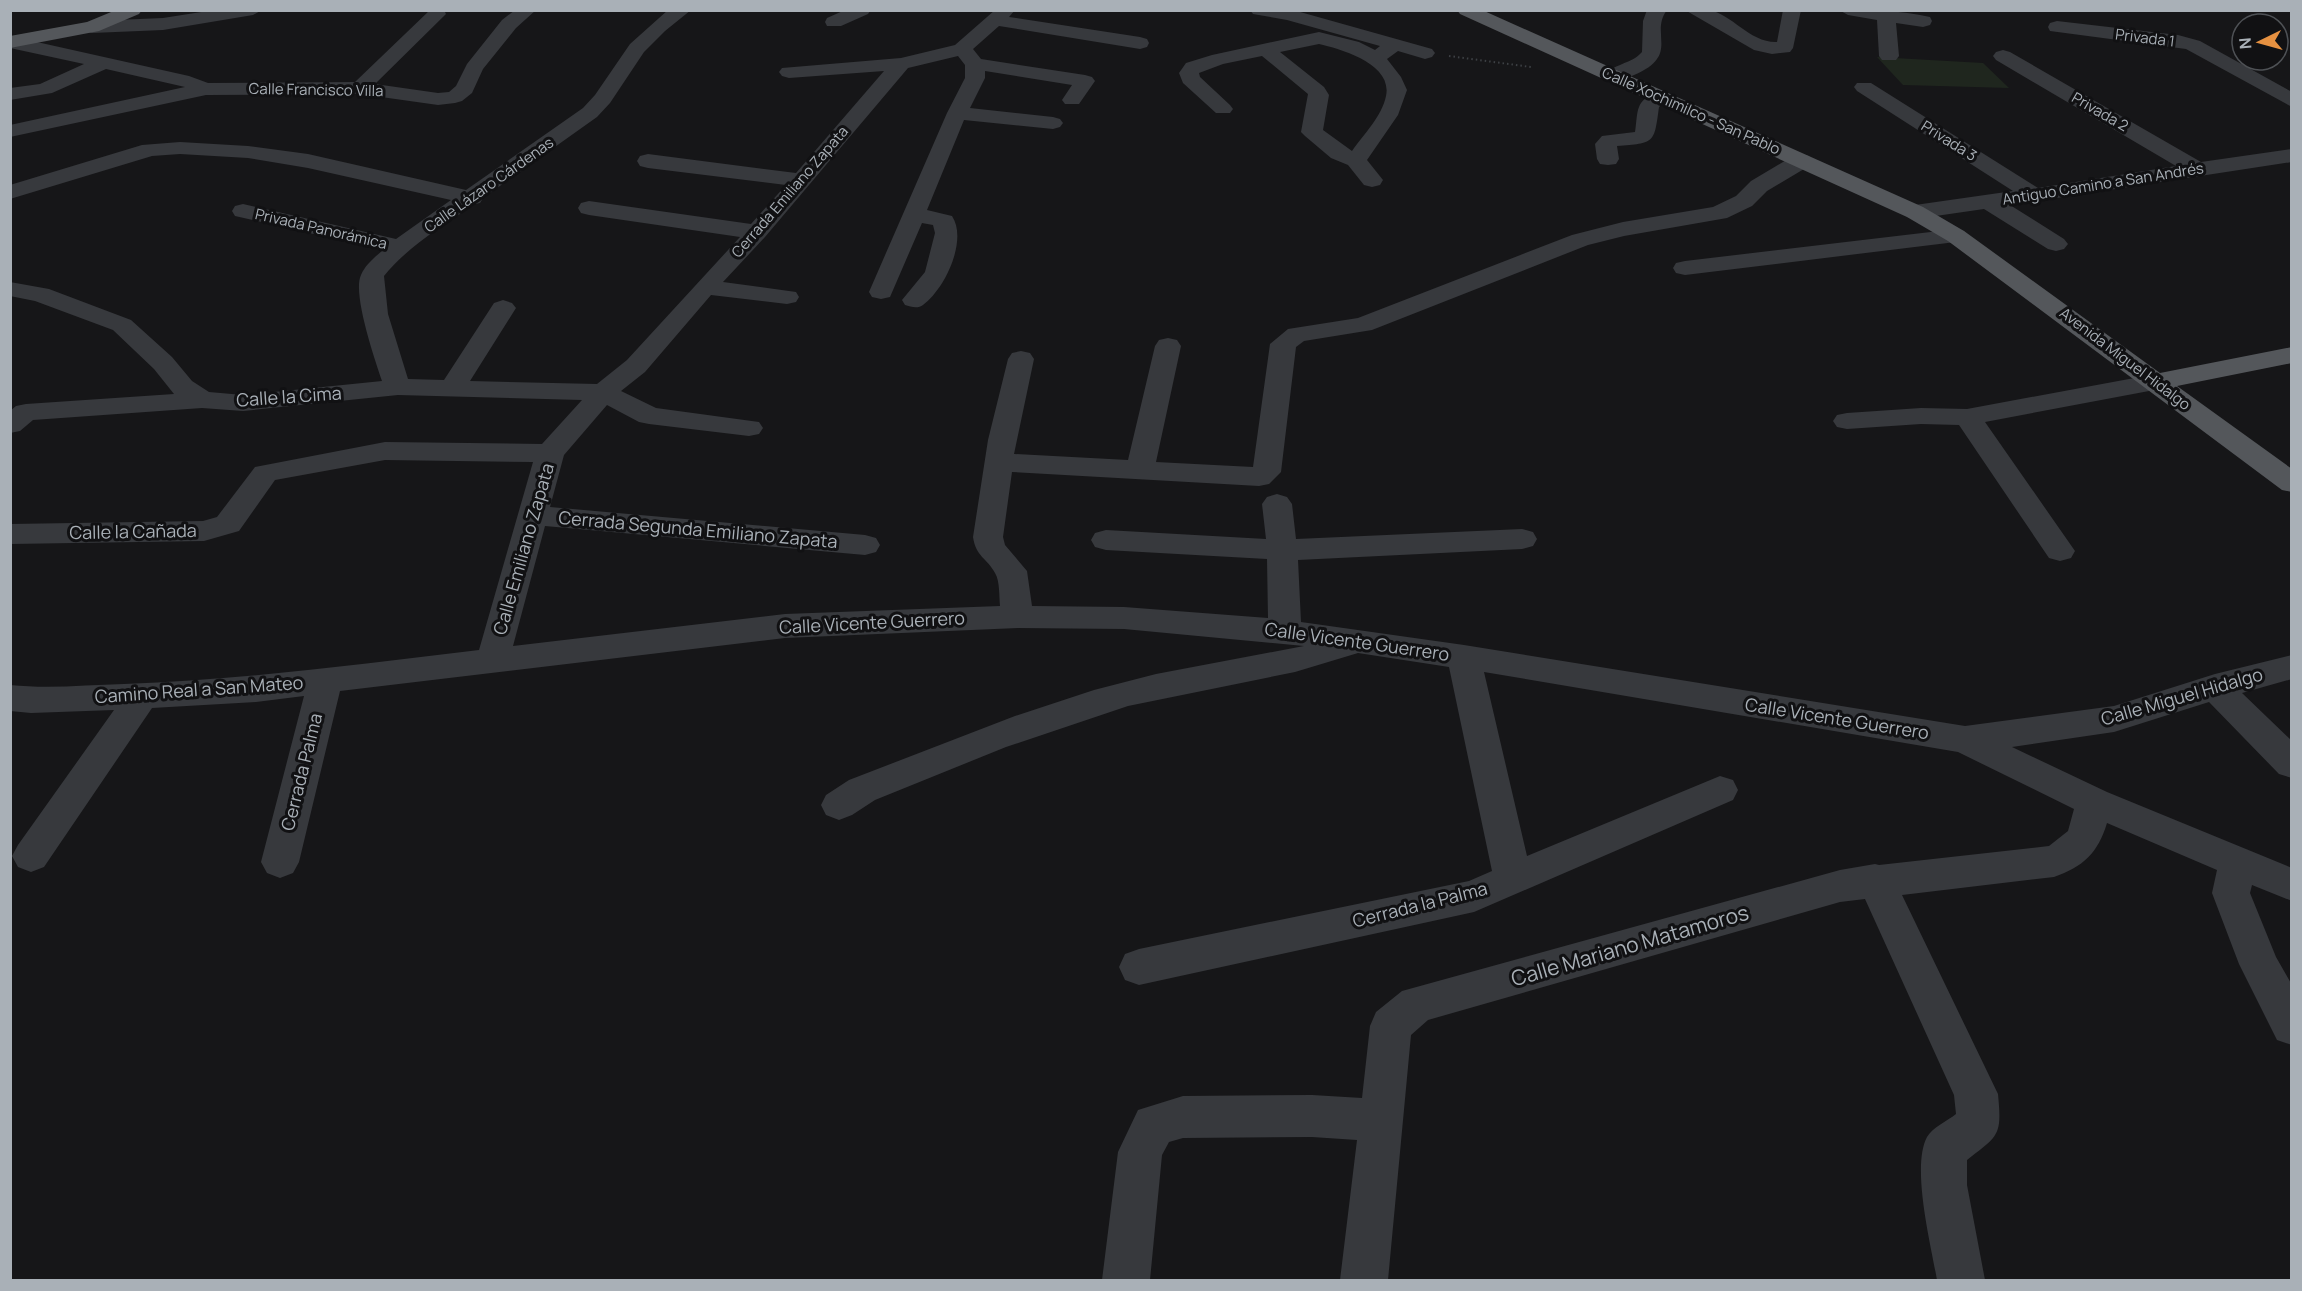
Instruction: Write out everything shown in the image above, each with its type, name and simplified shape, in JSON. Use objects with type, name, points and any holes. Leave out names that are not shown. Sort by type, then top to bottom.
[{"type":"main road","points":[[11,42],[92,27],[133,10]]},
{"type":"main road","name":"Calle Xochimilco - San Pablo","points":[[1466,10],[1614,76],[1658,99],[1915,212]]},
{"type":"main road","name":"Avenida Miguel Hidalgo","points":[[1915,212],[1956,236],[2292,483]]},
{"type":"main road","points":[[2156,382],[2292,355]]},
{"type":"street","points":[[92,27],[163,24],[253,10]]},
{"type":"street","name":"Calle Francisco Villa","points":[[10,131],[206,89],[360,88],[438,99],[455,97],[465,89],[474,68],[509,24],[528,10]]},
{"type":"street","name":"Calle Lázaro Cárdenas","points":[[398,387],[390,368],[372,293],[372,277],[400,247],[472,198],[594,109],[626,62],[659,27],[682,10]]},
{"type":"street","points":[[834,22],[862,10]]},
{"type":"street","points":[[1259,10],[1290,13],[1425,53]]},
{"type":"street","points":[[1614,76],[1649,58],[1655,47],[1651,20],[1658,10]]},
{"type":"street","points":[[1694,10],[1761,46],[1776,49],[1783,48],[1786,43],[1792,10]]},
{"type":"street","points":[[1848,10],[1923,21]]},
{"type":"street","points":[[360,88],[437,14]]},
{"type":"street","points":[[968,56],[1001,15],[1140,43]]},
{"type":"street","points":[[1886,15],[1889,56]]},
{"type":"street","name":"Privada 1","points":[[2057,27],[2178,41],[2193,45],[2292,100]]},
{"type":"street","points":[[1223,109],[1190,79],[1188,73],[1193,67],[1319,38],[1352,46],[1376,58],[1391,76],[1397,91],[1392,107],[1356,159]]},
{"type":"street","name":"Calle Francisco Villa","points":[[11,42],[189,82],[206,89]]},
{"type":"street","points":[[1376,58],[1394,45]]},
{"type":"street","points":[[1265,49],[1317,91],[1319,95],[1312,132],[1339,153],[1356,159],[1372,180]]},
{"type":"street","points":[[881,292],[957,113],[975,78],[968,56]]},
{"type":"street","points":[[789,72],[901,64],[968,56],[1085,81],[1072,100]]},
{"type":"street","name":"Privada 2","points":[[2003,56],[2196,168]]},
{"type":"street","points":[[10,94],[45,89],[103,63]]},
{"type":"street","name":"Cerrada Emiliano Zapata","points":[[636,366],[705,287],[758,232],[901,64]]},
{"type":"street","name":"Privada 3","points":[[1864,87],[2034,195]]},
{"type":"street","points":[[1608,159],[1606,144],[1609,140],[1639,138],[1645,135],[1649,104],[1658,99]]},
{"type":"street","points":[[957,113],[1053,123]]},
{"type":"street","points":[[10,192],[150,150],[180,148],[216,149],[291,158],[472,198]]},
{"type":"street","name":"Antiguo Camino a San Andrés","points":[[1915,212],[1990,203],[2196,168],[2286,160]]},
{"type":"street","points":[[648,161],[802,180]]},
{"type":"street","points":[[1000,462],[1241,478],[1259,477],[1267,472],[1283,344],[1297,334],[1363,325],[1580,240],[1623,229],[1719,213],[1744,201],[1759,186],[1801,161]]},
{"type":"street","points":[[1990,203],[2056,244]]},
{"type":"street","points":[[588,208],[758,232]]},
{"type":"street","name":"Privada Panorámica","points":[[243,211],[400,247]]},
{"type":"street","points":[[914,300],[937,274],[947,233],[944,221],[915,214]]},
{"type":"street","points":[[1685,268],[1956,236]]},
{"type":"street","points":[[705,287],[787,297]]},
{"type":"street","points":[[10,289],[40,294],[122,325],[163,363],[182,387],[202,400]]},
{"type":"street","points":[[10,310],[40,294]]},
{"type":"street","points":[[453,387],[503,308]]},
{"type":"street","points":[[1140,471],[1168,346]]},
{"type":"street","points":[[1018,617],[1011,571],[990,548],[988,537],[1002,440],[1021,359]]},
{"type":"street","name":"Calle Emiliano Zapata","points":[[493,659],[550,453],[603,392],[636,366]]},
{"type":"street","points":[[1847,421],[1921,416],[1967,417],[2156,382]]},
{"type":"street","name":"Calle la Cima","points":[[202,400],[243,403],[398,387],[603,392]]},
{"type":"street","points":[[603,392],[649,416],[749,428]]},
{"type":"street","points":[[10,425],[26,412],[202,400]]},
{"type":"street","points":[[1967,417],[2060,551]]},
{"type":"street","name":"Calle la Cañada","points":[[10,534],[204,531],[228,524],[265,473],[385,451],[550,453]]},
{"type":"street","points":[[1277,504],[1282,550],[1285,631]]},
{"type":"street","name":"Cerrada Segunda Emiliano Zapata","points":[[531,515],[865,545]]},
{"type":"street","points":[[1106,540],[1282,550],[1522,539]]},
{"type":"street","name":"Calle Vicente Guerrero","points":[[388,674],[493,659],[785,626],[1018,617],[1124,618],[1285,631],[1464,657],[1965,740],[2094,802],[2292,885]]},
{"type":"street","points":[[839,805],[862,790],[1032,725],[1128,693],[1315,657],[1355,642]]},
{"type":"street","points":[[1464,657],[1513,879]]},
{"type":"street","name":"Calle Miguel Hidalgo","points":[[1965,740],[2114,719],[2215,687],[2292,667]]},
{"type":"street","name":"Camino Real a San Mateo","points":[[10,698],[31,700],[142,696],[325,682],[388,674]]},
{"type":"street","name":"Cerrada Palma","points":[[280,862],[325,682]]},
{"type":"street","points":[[2215,687],[2292,764]]},
{"type":"street","points":[[31,855],[142,696]]},
{"type":"street","name":"Cerrada la Palma","points":[[1139,967],[1474,896],[1720,790]]},
{"type":"street","name":"Calle Mariano Matamoros","points":[[1364,1281],[1391,1026],[1417,1004],[1839,886],[1875,880],[2054,861],[2072,853],[2082,842],[2094,802]]},
{"type":"street","points":[[2238,862],[2231,893],[2259,964],[2292,1026]]},
{"type":"street","points":[[1875,880],[1976,1094],[1979,1124],[1944,1150],[1944,1185],[1961,1281]]},
{"type":"street","points":[[1126,1281],[1140,1152],[1154,1125],[1183,1116],[1312,1116],[1382,1120]]},
{"type":"path","points":[[1425,53],[1537,67]]},
{"type":"shaded area","points":[[1877,57],[1983,63],[2009,88],[1903,85]]}]
